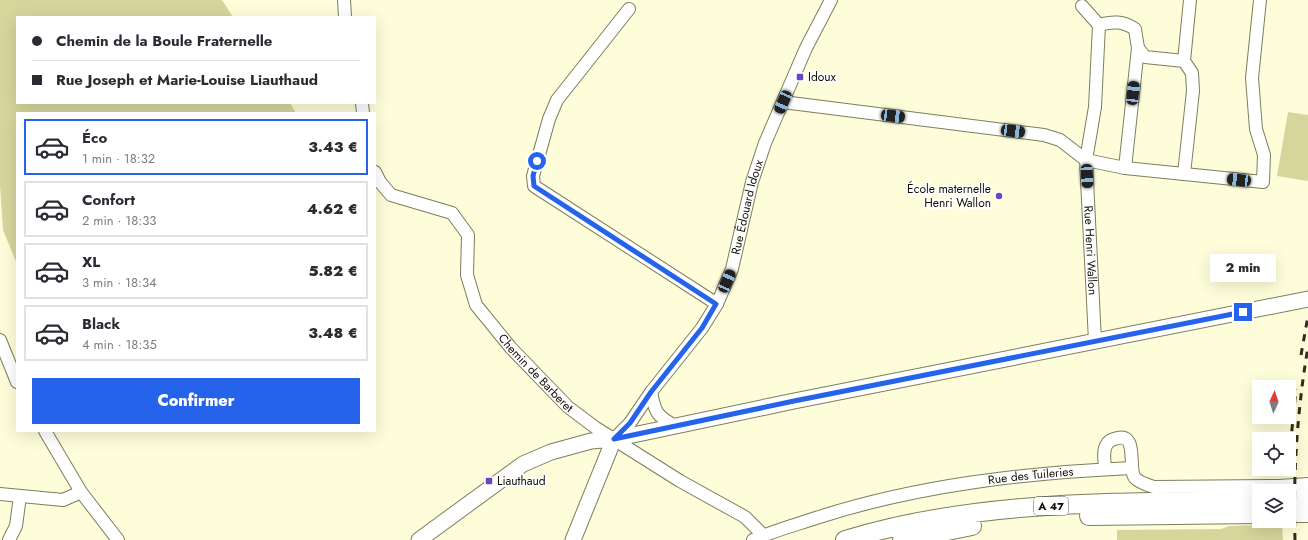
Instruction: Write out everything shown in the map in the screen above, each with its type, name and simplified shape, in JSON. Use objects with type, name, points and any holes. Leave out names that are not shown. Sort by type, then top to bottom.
[{"type":"highway","points":[[1296,499],[1308,499]]},
{"type":"highway","name":"A 47","points":[[845,540],[905,525],[954,516],[1010,509],[1070,504],[1252,500]]},
{"type":"highway","points":[[1296,513],[1308,513]]},
{"type":"highway","name":"A 47","points":[[902,540],[955,528],[1008,521],[1069,517],[1252,514]]},
{"type":"main road","points":[[423,539],[523,464],[551,452],[591,441],[614,439],[1308,299]]},
{"type":"main road","points":[[574,540],[614,439]]},
{"type":"street","points":[[344,0],[345,16]]},
{"type":"street","name":"Rue Édouard Idoux","points":[[614,439],[630,423],[651,392],[702,328],[716,304],[732,269],[752,182],[764,143],[806,48],[831,0]]},
{"type":"street","points":[[1184,174],[1193,91],[1192,73],[1184,61],[1190,0]]},
{"type":"street","points":[[783,102],[1044,135],[1060,140],[1086,160],[1125,168],[1264,182],[1264,155],[1256,129],[1252,78],[1260,0]]},
{"type":"street","points":[[1082,6],[1099,25],[1110,22],[1125,22],[1135,29],[1138,48],[1125,168]]},
{"type":"street","points":[[629,9],[557,100],[549,119],[533,176],[534,186],[716,304]]},
{"type":"street","name":"Rue Henri Wallon","points":[[1095,341],[1086,160],[1094,107],[1099,25]]},
{"type":"street","points":[[1138,48],[1145,57],[1184,61]]},
{"type":"street","name":"Chemin de Barberet","points":[[376,174],[380,182],[391,195],[452,213],[468,235],[467,275],[476,305],[511,348],[568,407],[614,439],[680,481],[745,517],[758,538]]},
{"type":"street","points":[[0,340],[16,380]]},
{"type":"street","points":[[651,392],[654,410],[661,419],[675,426]]},
{"type":"street","points":[[46,432],[81,492],[118,540]]},
{"type":"street","points":[[1105,469],[1105,448],[1110,441],[1119,438],[1128,441],[1132,449],[1131,468],[1135,477],[1144,484],[1154,487],[1279,486],[1308,484]]},
{"type":"street","name":"Rue des Tuileries","points":[[758,538],[868,502],[914,492],[990,479],[1131,468]]},
{"type":"street","points":[[0,494],[63,500],[81,492]]},
{"type":"street","points":[[9,540],[16,526],[20,496]]},
{"type":"shaded area","points":[[0,0],[222,0],[232,16],[16,16],[16,104],[291,104],[295,112],[16,112],[16,262],[3,230],[0,185]]},
{"type":"shaded area","points":[[1288,112],[1308,115],[1308,181],[1277,176]]},
{"type":"shaded area","points":[[1252,525],[1252,528],[1282,528],[1283,540],[1117,540],[1117,530],[1221,529],[1229,526]]},
{"type":"railway","points":[[1301,355],[1308,316]]},
{"type":"railway","points":[[1295,540],[1297,443],[1301,395],[1308,347]]},
{"type":"railway","points":[[1292,424],[1292,432]]},
{"type":"place","name":"Idoux","points":[[800,77]]},
{"type":"place","name":"École maternelle Henri Wallon","points":[[999,196]]},
{"type":"place","name":"Liauthaud","points":[[489,481]]},
{"type":"route","points":[[537,161],[533,176],[534,186],[716,304],[702,328],[651,392],[630,423],[614,439],[794,401],[1243,312]]}]
